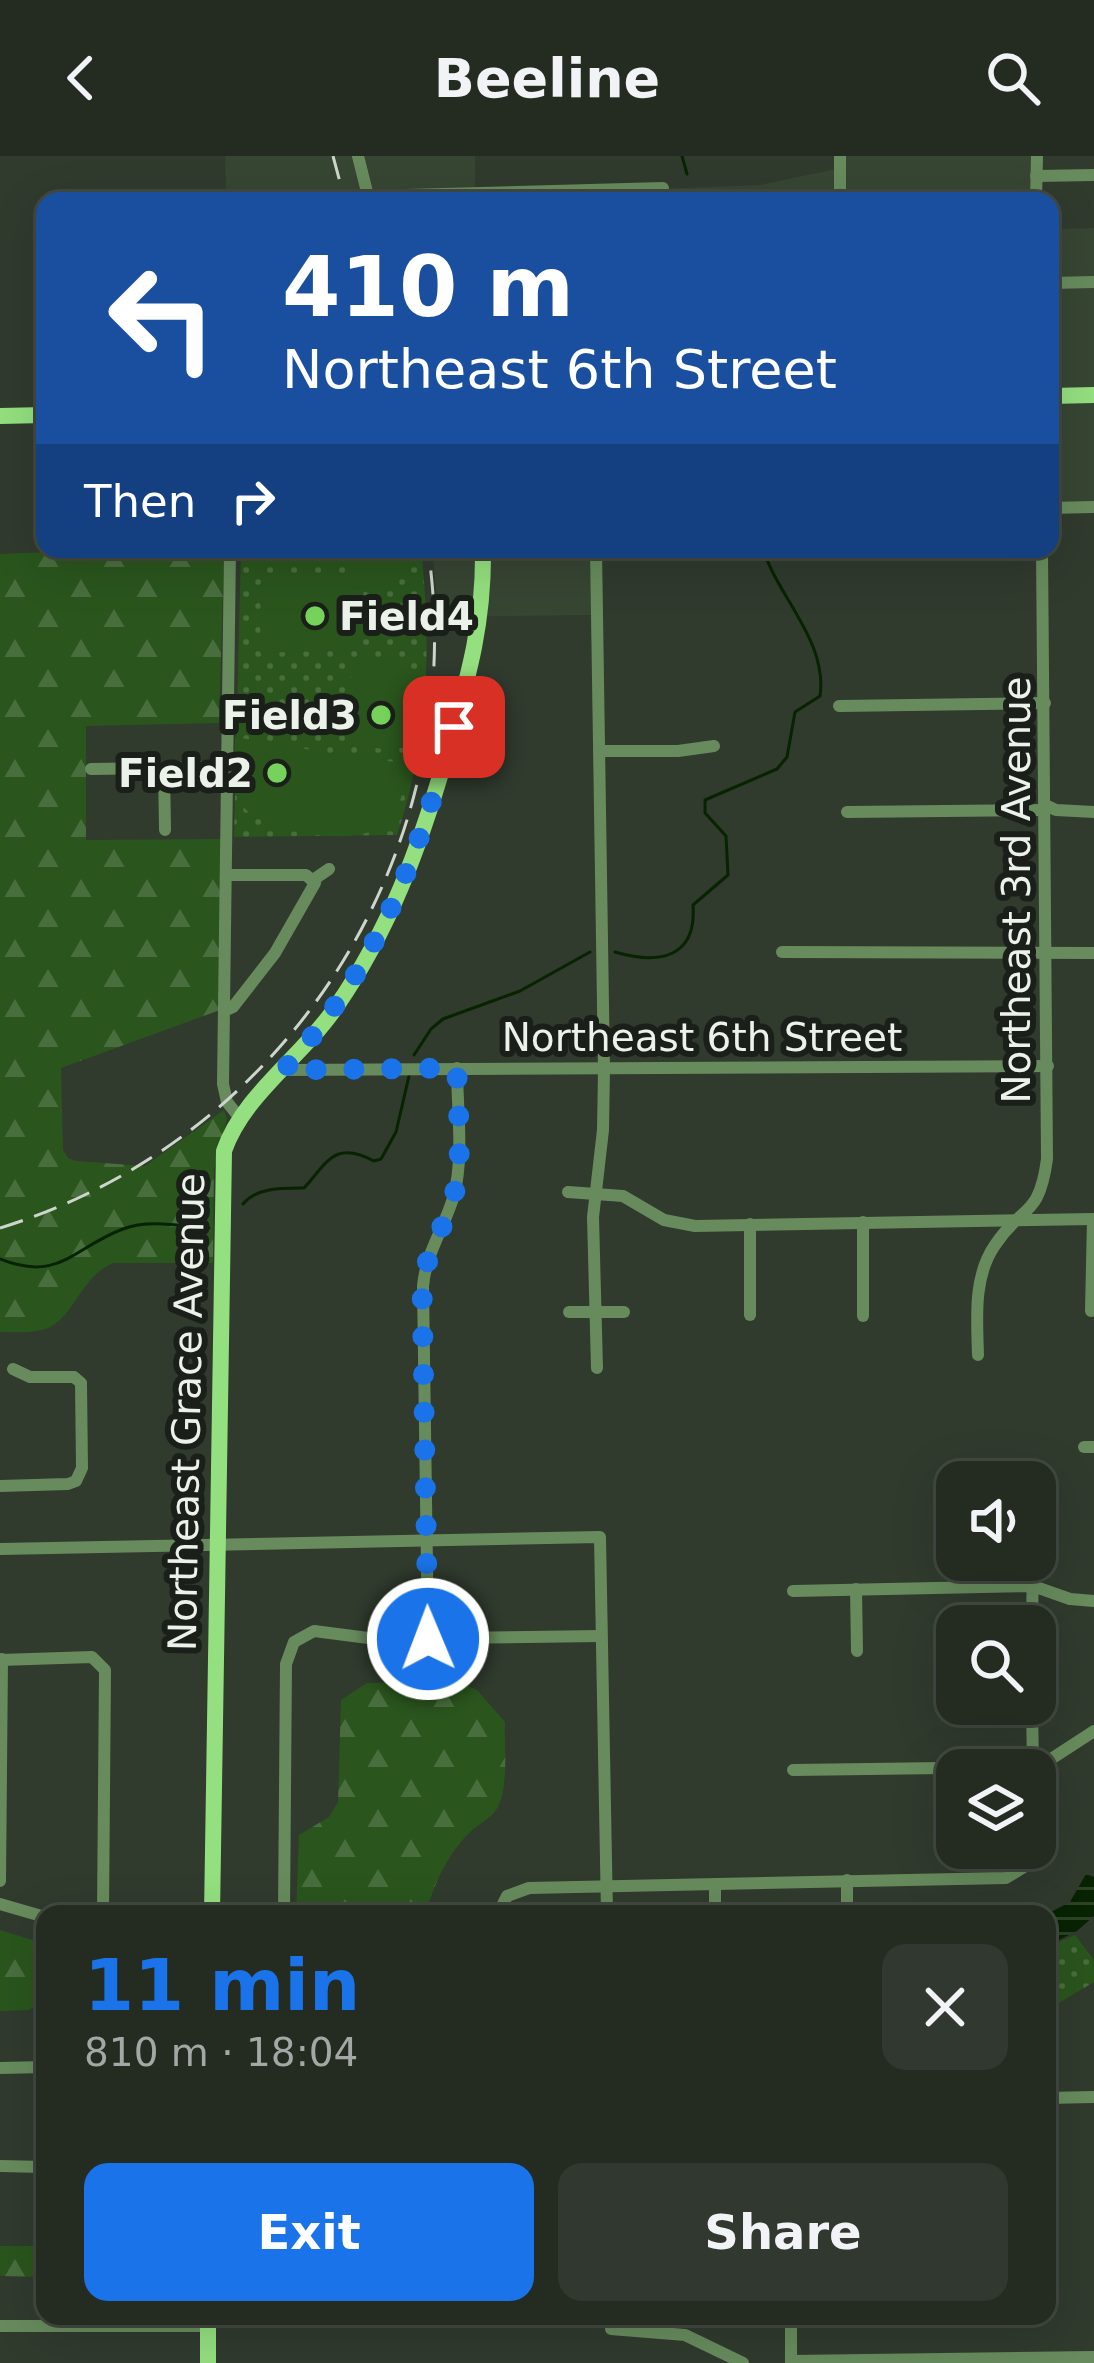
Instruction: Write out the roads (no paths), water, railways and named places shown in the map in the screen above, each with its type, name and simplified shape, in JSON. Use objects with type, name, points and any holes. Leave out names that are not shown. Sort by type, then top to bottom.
[{"type":"main road","points":[[1059,396],[1094,394]]},
{"type":"main road","points":[[0,416],[36,415]]},
{"type":"main road","name":"Northeast Grace Avenue","points":[[212,1905],[221,1166],[239,1117],[333,1012],[361,970],[413,863],[479,638],[483,558]]},
{"type":"main road","points":[[208,2325],[208,2363]]},
{"type":"street","points":[[358,156],[367,192]]},
{"type":"street","points":[[840,156],[840,192]]},
{"type":"street","points":[[1036,156],[1036,192]]},
{"type":"street","points":[[1036,176],[1094,175]]},
{"type":"street","points":[[622,192],[663,188]]},
{"type":"street","points":[[1059,283],[1094,282]]},
{"type":"street","points":[[1059,508],[1094,507]]},
{"type":"street","points":[[230,558],[223,1084],[227,1102],[239,1117]]},
{"type":"street","points":[[596,558],[604,1070],[595,1192],[597,1368]]},
{"type":"street","name":"Northeast 3rd Avenue","points":[[978,1355],[981,1276],[995,1244],[1036,1202],[1045,1175],[1042,558]]},
{"type":"street","points":[[839,706],[1045,703]]},
{"type":"street","points":[[599,751],[714,746]]},
{"type":"street","points":[[92,769],[227,767]]},
{"type":"street","points":[[164,768],[165,830]]},
{"type":"street","points":[[847,812],[1046,807],[1094,812]]},
{"type":"street","points":[[224,1011],[233,1007],[275,953],[314,880],[329,869]]},
{"type":"street","points":[[226,875],[306,875],[314,880]]},
{"type":"street","points":[[782,952],[1094,953]]},
{"type":"street","name":"Northeast 6th Street","points":[[284,1070],[1048,1066]]},
{"type":"street","points":[[428,1639],[422,1286],[430,1248],[448,1212],[457,1178],[457,1068]]},
{"type":"street","points":[[568,1192],[633,1200],[672,1223],[1094,1219],[1091,1311]]},
{"type":"street","points":[[863,1222],[863,1316]]},
{"type":"street","points":[[750,1224],[750,1316]]},
{"type":"street","points":[[569,1312],[624,1312]]},
{"type":"street","points":[[0,1486],[76,1481],[82,1468],[81,1383],[74,1377],[30,1377],[13,1370]]},
{"type":"street","points":[[0,1549],[600,1537],[607,1905]]},
{"type":"street","points":[[1033,1581],[1033,1605]]},
{"type":"street","points":[[793,1591],[1033,1586],[1070,1599],[1094,1601]]},
{"type":"street","points":[[856,1589],[857,1651]]},
{"type":"street","points":[[284,1905],[286,1664],[294,1642],[314,1631],[376,1639],[601,1636]]},
{"type":"street","points":[[0,1882],[1,1660],[88,1657],[100,1661],[105,1674],[104,1905]]},
{"type":"street","points":[[1056,1756],[1094,1731]]},
{"type":"street","points":[[793,1770],[936,1769]]},
{"type":"street","points":[[502,1905],[506,1896],[529,1888],[1006,1877],[1020,1869]]},
{"type":"street","points":[[847,1880],[847,1905]]},
{"type":"street","points":[[715,1886],[716,1905]]},
{"type":"street","points":[[0,1904],[36,1914]]},
{"type":"street","points":[[0,2068],[36,2067]]},
{"type":"street","points":[[1056,2098],[1094,2097]]},
{"type":"street","points":[[0,2166],[36,2167]]},
{"type":"street","points":[[0,2326],[42,2325]]},
{"type":"street","points":[[623,2325],[685,2335],[743,2363]]},
{"type":"street","points":[[791,2325],[791,2362],[1094,2357]]},
{"type":"waterway","points":[[682,156],[687,174]]},
{"type":"waterway","points":[[615,952],[660,957],[682,947],[693,923],[693,905],[728,875],[726,836],[705,813],[705,800],[777,769],[787,757],[795,712],[820,696],[817,657],[766,558]]},
{"type":"waterway","points":[[414,1055],[443,1019],[520,991],[590,952]]},
{"type":"waterway","points":[[243,1204],[263,1191],[304,1188],[326,1162],[341,1153],[381,1159],[396,1132],[409,1076]]},
{"type":"waterway","points":[[0,1259],[37,1267],[52,1265],[106,1236],[143,1224],[209,1228]]},
{"type":"railway","points":[[333,156],[343,192]]},
{"type":"railway","points":[[0,1228],[103,1186],[195,1126],[274,1053],[339,967],[388,872],[420,769],[434,660],[428,558]]},
{"type":"place","name":"Field4","points":[[315,616]]},
{"type":"place","name":"Field3","points":[[381,715]]},
{"type":"place","name":"Field2","points":[[277,773]]}]
